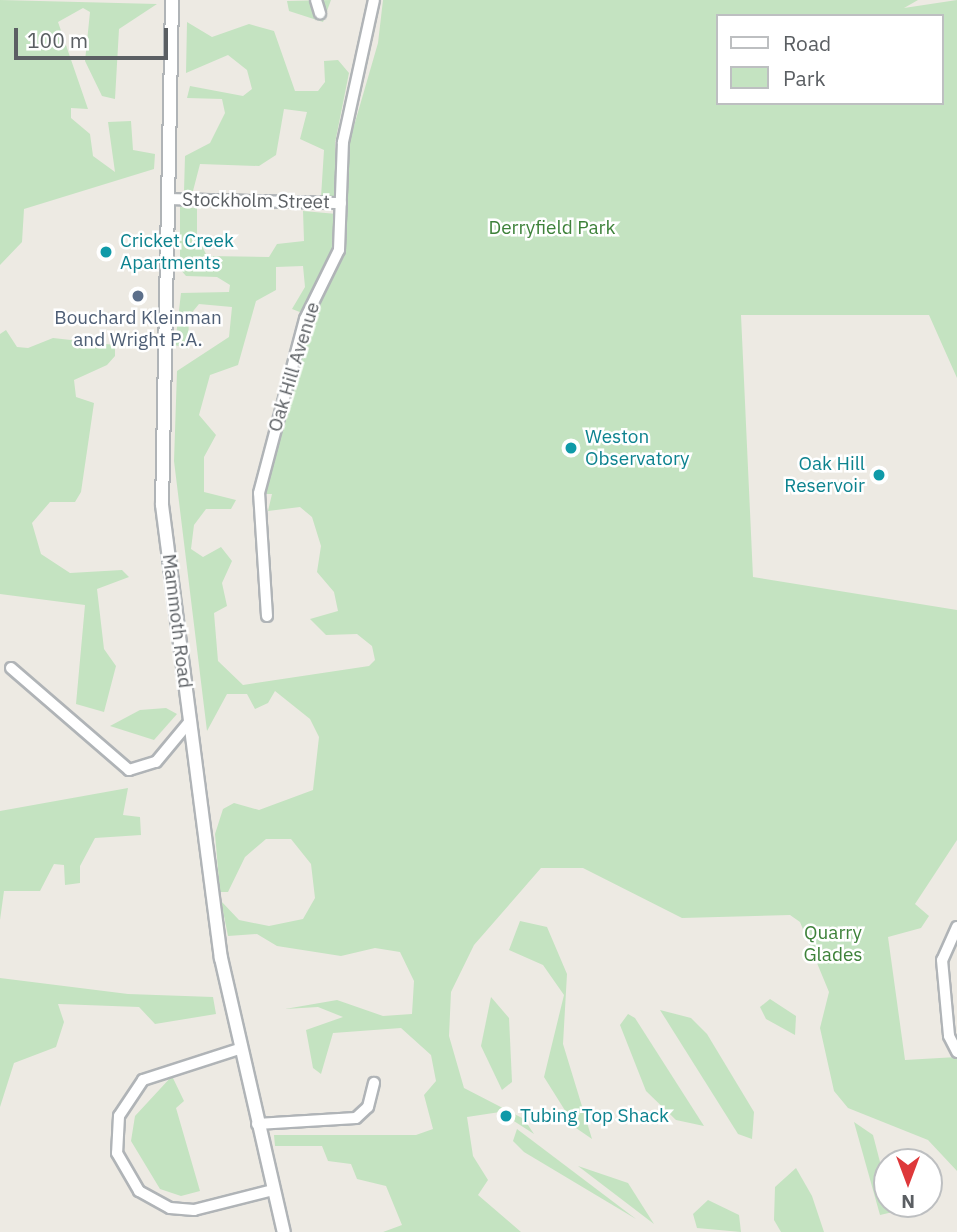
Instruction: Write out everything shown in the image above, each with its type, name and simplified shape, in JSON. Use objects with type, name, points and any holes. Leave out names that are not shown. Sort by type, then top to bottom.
[{"type":"main road","name":"Mammoth Road","points":[[172,0],[172,199],[161,494],[190,721],[239,1049],[284,1232]]},
{"type":"street","points":[[316,0],[320,13]]},
{"type":"street","name":"Oak Hill Avenue","points":[[267,616],[259,493],[305,319],[339,250],[346,122],[374,0]]},
{"type":"street","name":"Stockholm Street","points":[[172,199],[341,202]]},
{"type":"street","points":[[11,667],[129,770],[156,762],[190,721]]},
{"type":"street","points":[[955,1053],[943,954],[957,927]]},
{"type":"street","points":[[239,1049],[143,1080],[119,1116],[117,1153],[139,1191],[170,1208],[194,1210],[273,1190]]},
{"type":"street","points":[[257,1124],[356,1118],[368,1107],[374,1083]]},
{"type":"green space","points":[[0,0],[157,4],[119,29],[115,99],[102,96],[85,61],[90,12],[83,8],[58,22],[88,109],[71,108],[71,118],[90,134],[93,156],[115,172],[108,122],[131,121],[133,150],[155,154],[154,169],[24,209],[22,242],[0,265]]},
{"type":"green space","points":[[331,0],[323,22],[289,11],[287,1]]},
{"type":"green space","name":"Derryfield Park","points":[[383,0],[918,0],[904,8],[957,0],[957,378],[929,315],[741,315],[753,577],[957,610],[957,840],[915,904],[929,916],[921,928],[888,937],[905,1060],[957,1057],[957,1171],[943,1156],[943,1148],[935,1148],[928,1140],[848,1108],[834,1091],[820,1028],[829,992],[800,922],[790,915],[682,918],[583,868],[541,868],[474,945],[451,992],[449,1036],[464,1088],[524,1119],[534,1134],[500,1112],[467,1117],[473,1156],[488,1180],[478,1195],[521,1232],[383,1232],[402,1225],[386,1186],[357,1179],[351,1164],[328,1161],[322,1146],[275,1146],[274,1135],[416,1135],[433,1129],[424,1095],[436,1081],[431,1055],[401,1028],[333,1033],[321,1074],[313,1068],[306,1030],[343,1017],[318,1007],[285,1009],[337,1000],[383,1016],[412,1014],[414,981],[400,952],[375,948],[341,956],[277,946],[257,934],[228,936],[221,901],[239,920],[269,926],[303,919],[315,898],[311,864],[291,839],[266,839],[245,857],[228,892],[220,892],[215,834],[223,809],[234,803],[259,810],[313,790],[319,737],[310,719],[275,691],[268,703],[255,709],[247,694],[227,694],[207,731],[174,461],[177,371],[229,337],[232,307],[199,304],[189,316],[188,349],[175,345],[181,293],[229,292],[230,285],[217,277],[186,276],[180,269],[180,207],[197,208],[197,236],[207,256],[269,257],[277,244],[304,241],[303,211],[337,214],[337,247],[305,314],[292,309],[305,287],[303,266],[276,267],[276,290],[256,301],[238,365],[210,375],[199,415],[216,435],[204,457],[204,492],[236,500],[231,509],[206,509],[194,525],[191,549],[203,557],[221,547],[232,561],[222,583],[227,606],[214,613],[218,661],[243,685],[369,666],[375,660],[372,646],[357,634],[326,635],[310,619],[338,611],[334,592],[317,572],[321,546],[312,517],[300,507],[268,511],[272,494],[266,494],[311,317],[336,272],[343,245],[347,150],[378,43]]},
{"type":"green space","points":[[187,22],[212,37],[249,24],[274,31],[295,91],[318,91],[325,82],[324,61],[338,60],[349,73],[335,143],[337,198],[321,197],[324,150],[300,139],[307,112],[284,109],[276,155],[259,166],[200,164],[193,191],[184,191],[185,156],[210,143],[225,113],[222,99],[187,98],[190,86],[243,96],[252,89],[247,70],[228,55],[186,73]]},
{"type":"green space","points":[[6,330],[17,347],[28,348],[53,338],[115,345],[115,356],[107,365],[74,380],[76,397],[94,403],[81,492],[75,502],[50,502],[32,523],[41,554],[70,573],[122,570],[129,577],[97,589],[104,649],[116,666],[104,712],[76,704],[85,605],[0,594],[0,334]]},
{"type":"green space","points":[[166,708],[177,714],[154,740],[110,726],[140,710]]},
{"type":"green space","points":[[128,788],[123,815],[140,817],[141,835],[95,838],[80,866],[80,883],[65,885],[64,865],[54,864],[40,891],[4,891],[0,920],[0,811]]},
{"type":"green space","points":[[520,921],[547,927],[567,974],[563,1044],[592,1139],[576,1128],[544,1077],[564,995],[543,965],[509,950]]},
{"type":"green space","points":[[0,978],[128,994],[213,997],[216,1014],[155,1024],[139,1007],[58,1004],[64,1022],[56,1047],[14,1063],[0,1107]]},
{"type":"green space","points":[[491,997],[509,1018],[512,1082],[502,1090],[481,1046]]},
{"type":"green space","points":[[770,999],[796,1016],[795,1035],[766,1019],[760,1007]]},
{"type":"green space","points":[[660,1010],[691,1018],[707,1034],[754,1112],[752,1139],[738,1134]]},
{"type":"green space","points":[[628,1014],[635,1018],[704,1126],[676,1120],[646,1091],[620,1025]]},
{"type":"green space","points":[[172,1076],[184,1101],[176,1108],[200,1191],[181,1196],[160,1189],[131,1141],[135,1116]]},
{"type":"green space","points":[[854,1122],[873,1135],[876,1148],[873,1148],[873,1190]]},
{"type":"green space","points":[[517,1129],[636,1219],[524,1152],[513,1141]]},
{"type":"green space","points":[[578,1166],[628,1183],[654,1224]]},
{"type":"green space","points":[[796,1168],[812,1196],[824,1232],[781,1232],[774,1220],[775,1187]]},
{"type":"green space","points":[[708,1200],[739,1215],[741,1232],[697,1228],[693,1214]]},
{"type":"place","name":"Cricket Creek Apartments","points":[[106,252]]},
{"type":"place","name":"Bouchard Kleinman and Wright P.A.","points":[[138,296]]},
{"type":"place","name":"Weston Observatory","points":[[571,448]]},
{"type":"place","name":"Oak Hill Reservoir","points":[[879,475]]},
{"type":"place","name":"Tubing Top Shack","points":[[506,1116]]},
{"type":"park label","name":"Quarry Glades","points":[[833,944]]}]
